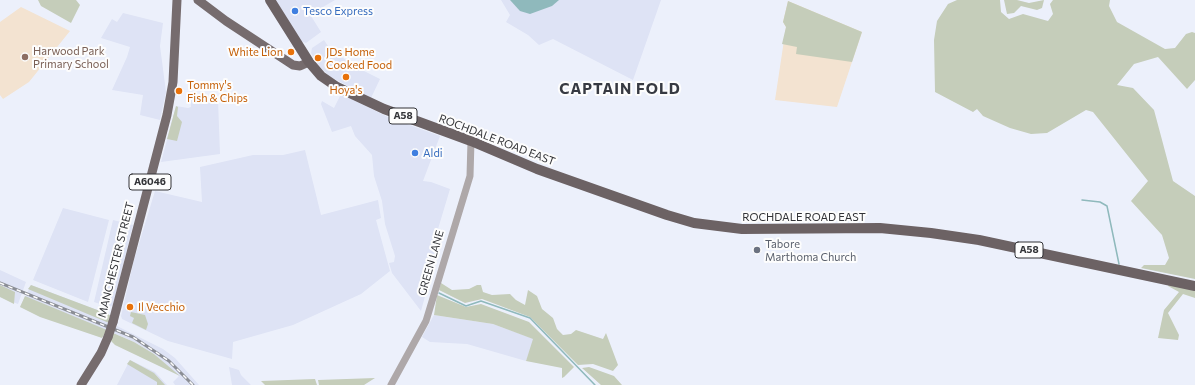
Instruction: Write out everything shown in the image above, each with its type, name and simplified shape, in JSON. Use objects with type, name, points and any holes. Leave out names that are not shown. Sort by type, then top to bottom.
[{"type":"highway","name":"A58","points":[[270,0],[309,62]]},
{"type":"highway","name":"ROCHDALE ROAD EAST","points":[[309,62],[321,76],[337,87],[384,109],[471,141],[537,169],[694,223],[742,229],[880,228],[931,233],[979,240],[1195,286]]},
{"type":"main road","name":"MANCHESTER STREET","points":[[81,385],[101,352],[113,322],[168,114],[173,82],[177,0]]},
{"type":"main road","points":[[198,0],[226,22],[293,65],[300,66],[309,62]]},
{"type":"street","name":"GREEN LANE","points":[[391,385],[426,321],[470,176],[471,141]]},
{"type":"shaded area","points":[[38,0],[76,0],[80,5],[71,23],[41,6]]},
{"type":"shaded area","points":[[275,0],[335,0],[316,11],[311,16],[321,32],[306,43],[298,40]]},
{"type":"shaded area","points":[[501,0],[661,0],[633,80],[553,39],[539,45],[528,35],[506,22],[510,15]]},
{"type":"shaded area","points":[[510,0],[559,0],[552,6],[530,14],[520,11]]},
{"type":"shaded area","points":[[957,0],[1000,0],[1001,12],[1009,19],[1023,14],[1048,21],[1053,14],[1050,4],[1053,0],[1110,0],[1109,6],[1117,22],[1165,49],[1175,48],[1186,34],[1192,32],[1195,33],[1195,80],[1187,89],[1158,57],[1134,64],[1117,85],[1133,88],[1154,110],[1173,181],[1195,196],[1195,279],[1141,268],[1144,265],[1165,265],[1169,258],[1162,235],[1131,201],[1148,181],[1093,112],[1086,110],[1047,133],[1031,134],[1010,128],[983,116],[977,109],[973,112],[935,92],[934,40],[937,21],[948,4]]},
{"type":"shaded area","points":[[1004,0],[1017,0],[1029,3],[1044,0],[1042,8],[1037,10],[1021,6],[1014,13],[1007,14]]},
{"type":"shaded area","points":[[788,1],[862,32],[837,107],[775,100],[786,27],[783,22]]},
{"type":"shaded area","points":[[788,1],[862,32],[852,62],[796,54],[797,47],[782,44],[786,27],[783,22]]},
{"type":"shaded area","name":"Harwood Park Primary School","points":[[21,7],[70,31],[29,82],[3,99],[0,95],[0,22]]},
{"type":"shaded area","points":[[123,13],[163,23],[160,46],[166,92],[160,120],[140,115],[143,95],[112,90],[130,47],[101,38],[112,19],[117,22]]},
{"type":"shaded area","points":[[324,40],[330,49],[356,67],[380,79],[371,98],[329,76],[319,66],[311,53],[312,48]]},
{"type":"shaded area","points":[[190,92],[193,92],[193,100],[218,100],[220,154],[161,162],[176,106],[191,107]]},
{"type":"shaded area","points":[[341,94],[390,118],[440,136],[423,181],[431,182],[450,189],[438,229],[442,231],[435,261],[431,262],[429,269],[432,271],[421,311],[392,273],[389,263],[394,262],[395,256],[385,224],[382,201],[374,176],[372,155],[355,136],[351,126],[332,132],[321,104],[322,101],[334,108]]},
{"type":"shaded area","points":[[176,106],[178,107],[177,116],[182,122],[177,141],[167,139]]},
{"type":"shaded area","points":[[305,150],[321,215],[378,200],[381,218],[376,220],[390,271],[361,294],[293,325],[233,342],[232,359],[168,341],[122,319],[121,316],[134,260],[155,191],[202,202],[200,167],[253,155],[283,155]]},
{"type":"shaded area","points":[[63,208],[109,220],[88,302],[33,280]]},
{"type":"shaded area","points":[[113,220],[133,225],[113,305],[109,307],[94,302]]},
{"type":"shaded area","points":[[0,270],[26,282],[18,304],[0,297]]},
{"type":"shaded area","points":[[441,283],[452,290],[469,289],[477,285],[481,285],[483,292],[492,295],[510,294],[516,300],[525,305],[528,290],[537,296],[542,309],[553,318],[557,329],[563,335],[571,334],[576,330],[603,339],[606,333],[618,365],[613,371],[593,364],[578,365],[530,317],[482,299],[465,303],[439,290]]},
{"type":"shaded area","points":[[1169,284],[1195,289],[1195,298],[1183,294],[1168,313],[1179,335],[1178,340],[1158,338],[1164,310],[1179,292],[1168,286]]},
{"type":"shaded area","points":[[0,285],[15,292],[14,304],[0,297]]},
{"type":"shaded area","points":[[31,285],[108,314],[111,316],[107,330],[20,307]]},
{"type":"shaded area","points":[[31,285],[108,314],[111,316],[109,323],[28,289]]},
{"type":"shaded area","points":[[437,295],[466,307],[481,304],[529,322],[574,367],[562,378],[562,368],[526,361],[533,339],[493,324],[434,315]]},
{"type":"shaded area","points":[[25,296],[107,330],[102,338],[40,317],[20,307]]},
{"type":"shaded area","points":[[131,312],[145,315],[148,324],[146,330],[132,323],[134,318],[130,316]]},
{"type":"shaded area","points":[[434,315],[493,324],[534,339],[526,361],[467,344],[430,342],[422,337]]},
{"type":"shaded area","points":[[117,326],[163,349],[175,358],[199,385],[175,385],[173,382],[179,376],[154,354],[134,342],[113,333]]},
{"type":"shaded area","points":[[113,333],[134,342],[154,354],[180,376],[115,345],[111,341]]},
{"type":"shaded area","points":[[130,360],[155,372],[167,385],[117,385]]},
{"type":"shaded area","points":[[130,360],[154,373],[165,385],[157,385],[157,382],[127,364]]},
{"type":"shaded area","points":[[229,367],[239,370],[241,375],[251,385],[232,385]]},
{"type":"shaded area","points":[[589,367],[614,376],[622,385],[601,385],[582,368]]},
{"type":"shaded area","points":[[375,378],[364,385],[319,385],[318,380]]},
{"type":"shaded area","points":[[315,379],[317,385],[265,385],[261,381]]},
{"type":"waterway","points":[[1082,200],[1100,202],[1107,206],[1119,264]]},
{"type":"waterway","points":[[439,293],[466,306],[481,301],[530,318],[595,385]]},
{"type":"railway","points":[[0,283],[133,337],[169,361],[193,385]]},
{"type":"place","name":"Tesco Express","points":[[295,11]]},
{"type":"place","name":"White Lion","points":[[291,52]]},
{"type":"place","name":"Harwood Park Primary School","points":[[25,57]]},
{"type":"place","name":"JDs Home Cooked Food","points":[[318,58]]},
{"type":"place","name":"Hoya's","points":[[346,77]]},
{"type":"place","name":"Tommy's Fish & Chips","points":[[179,91]]},
{"type":"place","name":"Aldi","points":[[415,153]]},
{"type":"place","name":"Tabore Marthoma Church","points":[[757,250]]},
{"type":"place","name":"Il Vecchio","points":[[130,307]]},
{"type":"district","name":"CAPTAIN FOLD","points":[[620,89]]}]
